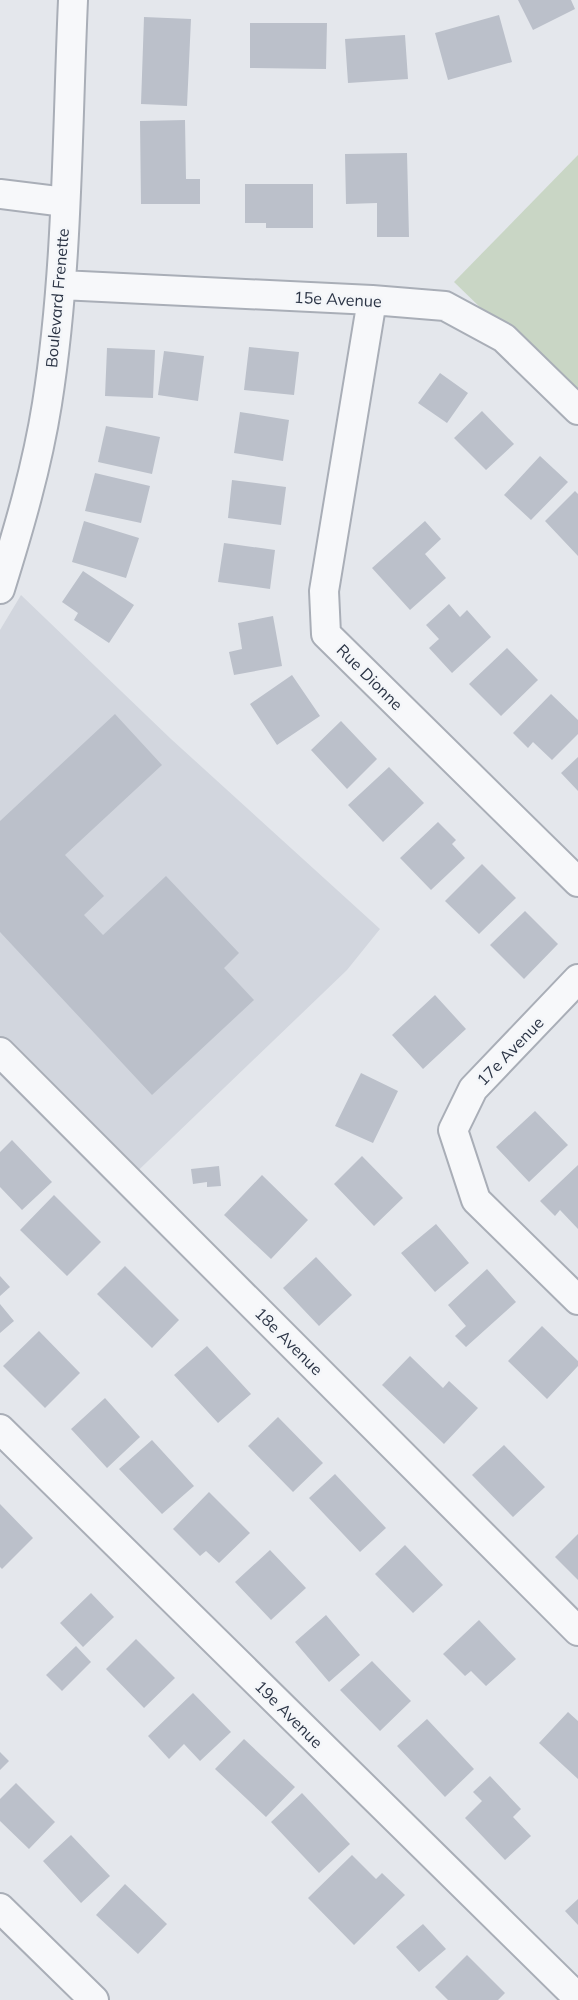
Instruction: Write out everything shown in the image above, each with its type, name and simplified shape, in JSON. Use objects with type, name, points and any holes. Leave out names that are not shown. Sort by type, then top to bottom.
[{"type":"street","name":"Boulevard Frenette","points":[[0,589],[31,488],[47,404],[61,285],[73,0]]},
{"type":"street","points":[[0,194],[65,202]]},
{"type":"street","name":"15e Avenue","points":[[61,285],[372,300],[445,306],[504,338],[578,410]]},
{"type":"street","name":"Rue Dionne","points":[[372,300],[324,591],[326,634],[578,882]]},
{"type":"street","name":"17e Avenue","points":[[578,980],[473,1089],[453,1130],[476,1200],[578,1300]]},
{"type":"street","name":"18e Avenue","points":[[0,1052],[578,1631]]},
{"type":"street","name":"19e Avenue","points":[[0,1430],[578,1998]]},
{"type":"street","points":[[0,1908],[94,2000]]},
{"type":"shaded area","points":[[21,595],[171,739],[380,929],[347,970],[122,1186],[0,1059],[0,630]]},
{"type":"green space","points":[[578,155],[578,402],[454,282]]},
{"type":"building","points":[[518,0],[571,0],[575,9],[533,30]]},
{"type":"building","points":[[499,15],[512,62],[448,80],[435,33]]},
{"type":"building","points":[[144,17],[191,19],[187,106],[141,104]]},
{"type":"building","points":[[250,23],[327,23],[326,69],[250,68]]},
{"type":"building","points":[[405,35],[408,79],[348,83],[345,39]]},
{"type":"building","points":[[185,120],[186,179],[200,179],[200,204],[141,204],[140,121]]},
{"type":"building","points":[[407,153],[409,237],[377,237],[377,203],[346,204],[345,154]]},
{"type":"building","points":[[245,184],[313,184],[313,228],[266,228],[266,223],[245,223]]},
{"type":"building","points":[[249,347],[299,352],[294,395],[244,390]]},
{"type":"building","points":[[107,348],[155,350],[153,398],[105,396]]},
{"type":"building","points":[[164,351],[204,356],[198,401],[158,395]]},
{"type":"building","points":[[440,373],[468,393],[447,423],[418,403]]},
{"type":"building","points":[[482,411],[514,444],[486,470],[454,438]]},
{"type":"building","points":[[240,412],[289,420],[283,461],[234,453]]},
{"type":"building","points":[[106,426],[160,437],[152,474],[98,462]]},
{"type":"building","points":[[540,456],[568,482],[531,520],[504,495]]},
{"type":"building","points":[[95,473],[150,486],[141,523],[85,511]]},
{"type":"building","points":[[232,480],[286,487],[281,525],[228,518]]},
{"type":"building","points":[[575,491],[578,494],[578,556],[545,521]]},
{"type":"building","points":[[84,521],[139,538],[126,578],[72,562]]},
{"type":"building","points":[[425,521],[441,539],[425,554],[446,578],[410,610],[372,568]]},
{"type":"building","points":[[224,543],[275,550],[270,589],[218,582]]},
{"type":"building","points":[[83,571],[134,605],[109,643],[74,620],[78,613],[62,602]]},
{"type":"building","points":[[449,604],[460,617],[467,610],[491,637],[452,673],[429,648],[439,639],[426,625]]},
{"type":"building","points":[[273,616],[282,666],[234,675],[229,652],[242,649],[238,623]]},
{"type":"building","points":[[507,648],[538,680],[501,716],[469,684]]},
{"type":"building","points":[[292,675],[320,716],[277,745],[250,704]]},
{"type":"building","points":[[551,694],[578,720],[578,734],[552,760],[533,742],[528,748],[513,733]]},
{"type":"building","points":[[115,714],[162,765],[65,855],[104,896],[84,915],[103,935],[166,876],[239,953],[224,968],[254,1000],[152,1095],[0,932],[0,821]]},
{"type":"building","points":[[341,721],[377,759],[347,789],[311,750]]},
{"type":"building","points":[[578,757],[578,791],[561,773]]},
{"type":"building","points":[[389,767],[424,803],[383,842],[348,805]]},
{"type":"building","points":[[438,822],[456,840],[452,844],[465,858],[431,890],[400,858]]},
{"type":"building","points":[[482,864],[516,898],[479,934],[445,901]]},
{"type":"building","points":[[525,911],[558,944],[524,979],[490,945]]},
{"type":"building","points":[[435,995],[466,1029],[423,1069],[392,1035]]},
{"type":"building","points":[[361,1073],[398,1091],[373,1143],[335,1126]]},
{"type":"building","points":[[535,1111],[568,1145],[529,1182],[496,1147]]},
{"type":"building","points":[[12,1140],[52,1182],[22,1210],[0,1187],[0,1152]]},
{"type":"building","points":[[362,1156],[403,1198],[374,1226],[334,1184]]},
{"type":"building","points":[[578,1165],[578,1229],[560,1210],[555,1216],[540,1201]]},
{"type":"building","points":[[219,1166],[221,1186],[207,1187],[207,1182],[193,1184],[191,1169]]},
{"type":"building","points":[[262,1175],[308,1220],[271,1259],[224,1215]]},
{"type":"building","points":[[54,1195],[101,1242],[67,1276],[20,1230]]},
{"type":"building","points":[[436,1224],[469,1263],[435,1292],[401,1253]]},
{"type":"building","points":[[316,1257],[352,1295],[319,1326],[283,1288]]},
{"type":"building","points":[[125,1266],[179,1320],[152,1348],[97,1294]]},
{"type":"building","points":[[487,1269],[516,1302],[466,1347],[455,1336],[466,1326],[448,1305]]},
{"type":"building","points":[[0,1276],[10,1287],[0,1296]]},
{"type":"building","points":[[0,1304],[14,1321],[0,1333]]},
{"type":"building","points":[[542,1326],[578,1361],[578,1366],[547,1399],[508,1361]]},
{"type":"building","points":[[39,1331],[80,1373],[45,1408],[3,1366]]},
{"type":"building","points":[[207,1346],[251,1394],[218,1423],[174,1375]]},
{"type":"building","points":[[410,1356],[443,1388],[449,1381],[478,1408],[444,1444],[382,1385]]},
{"type":"building","points":[[105,1398],[140,1437],[107,1468],[71,1429]]},
{"type":"building","points":[[278,1417],[323,1463],[293,1492],[248,1446]]},
{"type":"building","points":[[152,1440],[194,1486],[162,1514],[119,1469]]},
{"type":"building","points":[[504,1445],[545,1487],[513,1517],[472,1475]]},
{"type":"building","points":[[335,1474],[386,1528],[360,1552],[309,1498]]},
{"type":"building","points":[[209,1492],[250,1533],[219,1563],[206,1551],[200,1556],[173,1529]]},
{"type":"building","points":[[0,1504],[33,1538],[2,1569],[0,1567]]},
{"type":"building","points":[[578,1534],[578,1580],[555,1557]]},
{"type":"building","points":[[405,1545],[443,1585],[413,1613],[375,1574]]},
{"type":"building","points":[[270,1550],[306,1588],[271,1620],[235,1582]]},
{"type":"building","points":[[91,1593],[114,1617],[83,1647],[60,1623]]},
{"type":"building","points":[[326,1615],[360,1655],[329,1682],[295,1642]]},
{"type":"building","points":[[479,1620],[516,1659],[486,1686],[471,1671],[465,1676],[443,1654]]},
{"type":"building","points":[[136,1639],[175,1678],[144,1708],[106,1669]]},
{"type":"building","points":[[76,1646],[91,1662],[62,1691],[46,1675]]},
{"type":"building","points":[[372,1661],[411,1701],[380,1731],[340,1690]]},
{"type":"building","points":[[193,1693],[231,1732],[200,1761],[184,1744],[169,1759],[148,1736]]},
{"type":"building","points":[[568,1712],[578,1721],[578,1779],[539,1743]]},
{"type":"building","points":[[427,1719],[474,1769],[445,1797],[397,1746]]},
{"type":"building","points":[[244,1739],[295,1787],[266,1817],[215,1769]]},
{"type":"building","points":[[0,1752],[9,1761],[0,1770]]},
{"type":"building","points":[[490,1776],[521,1809],[513,1817],[531,1836],[505,1860],[465,1818],[482,1801],[473,1792]]},
{"type":"building","points":[[16,1783],[55,1822],[29,1849],[0,1821],[0,1799]]},
{"type":"building","points":[[302,1793],[350,1844],[319,1873],[271,1822]]},
{"type":"building","points":[[71,1835],[110,1876],[81,1903],[43,1861]]},
{"type":"building","points":[[352,1855],[376,1879],[382,1873],[405,1895],[354,1945],[308,1898]]},
{"type":"building","points":[[125,1884],[167,1924],[138,1954],[96,1915]]},
{"type":"building","points":[[578,1899],[578,1925],[565,1911]]},
{"type":"building","points":[[423,1924],[446,1949],[419,1972],[396,1947]]},
{"type":"building","points":[[467,1955],[505,1993],[498,2000],[448,2000],[435,1987]]}]
